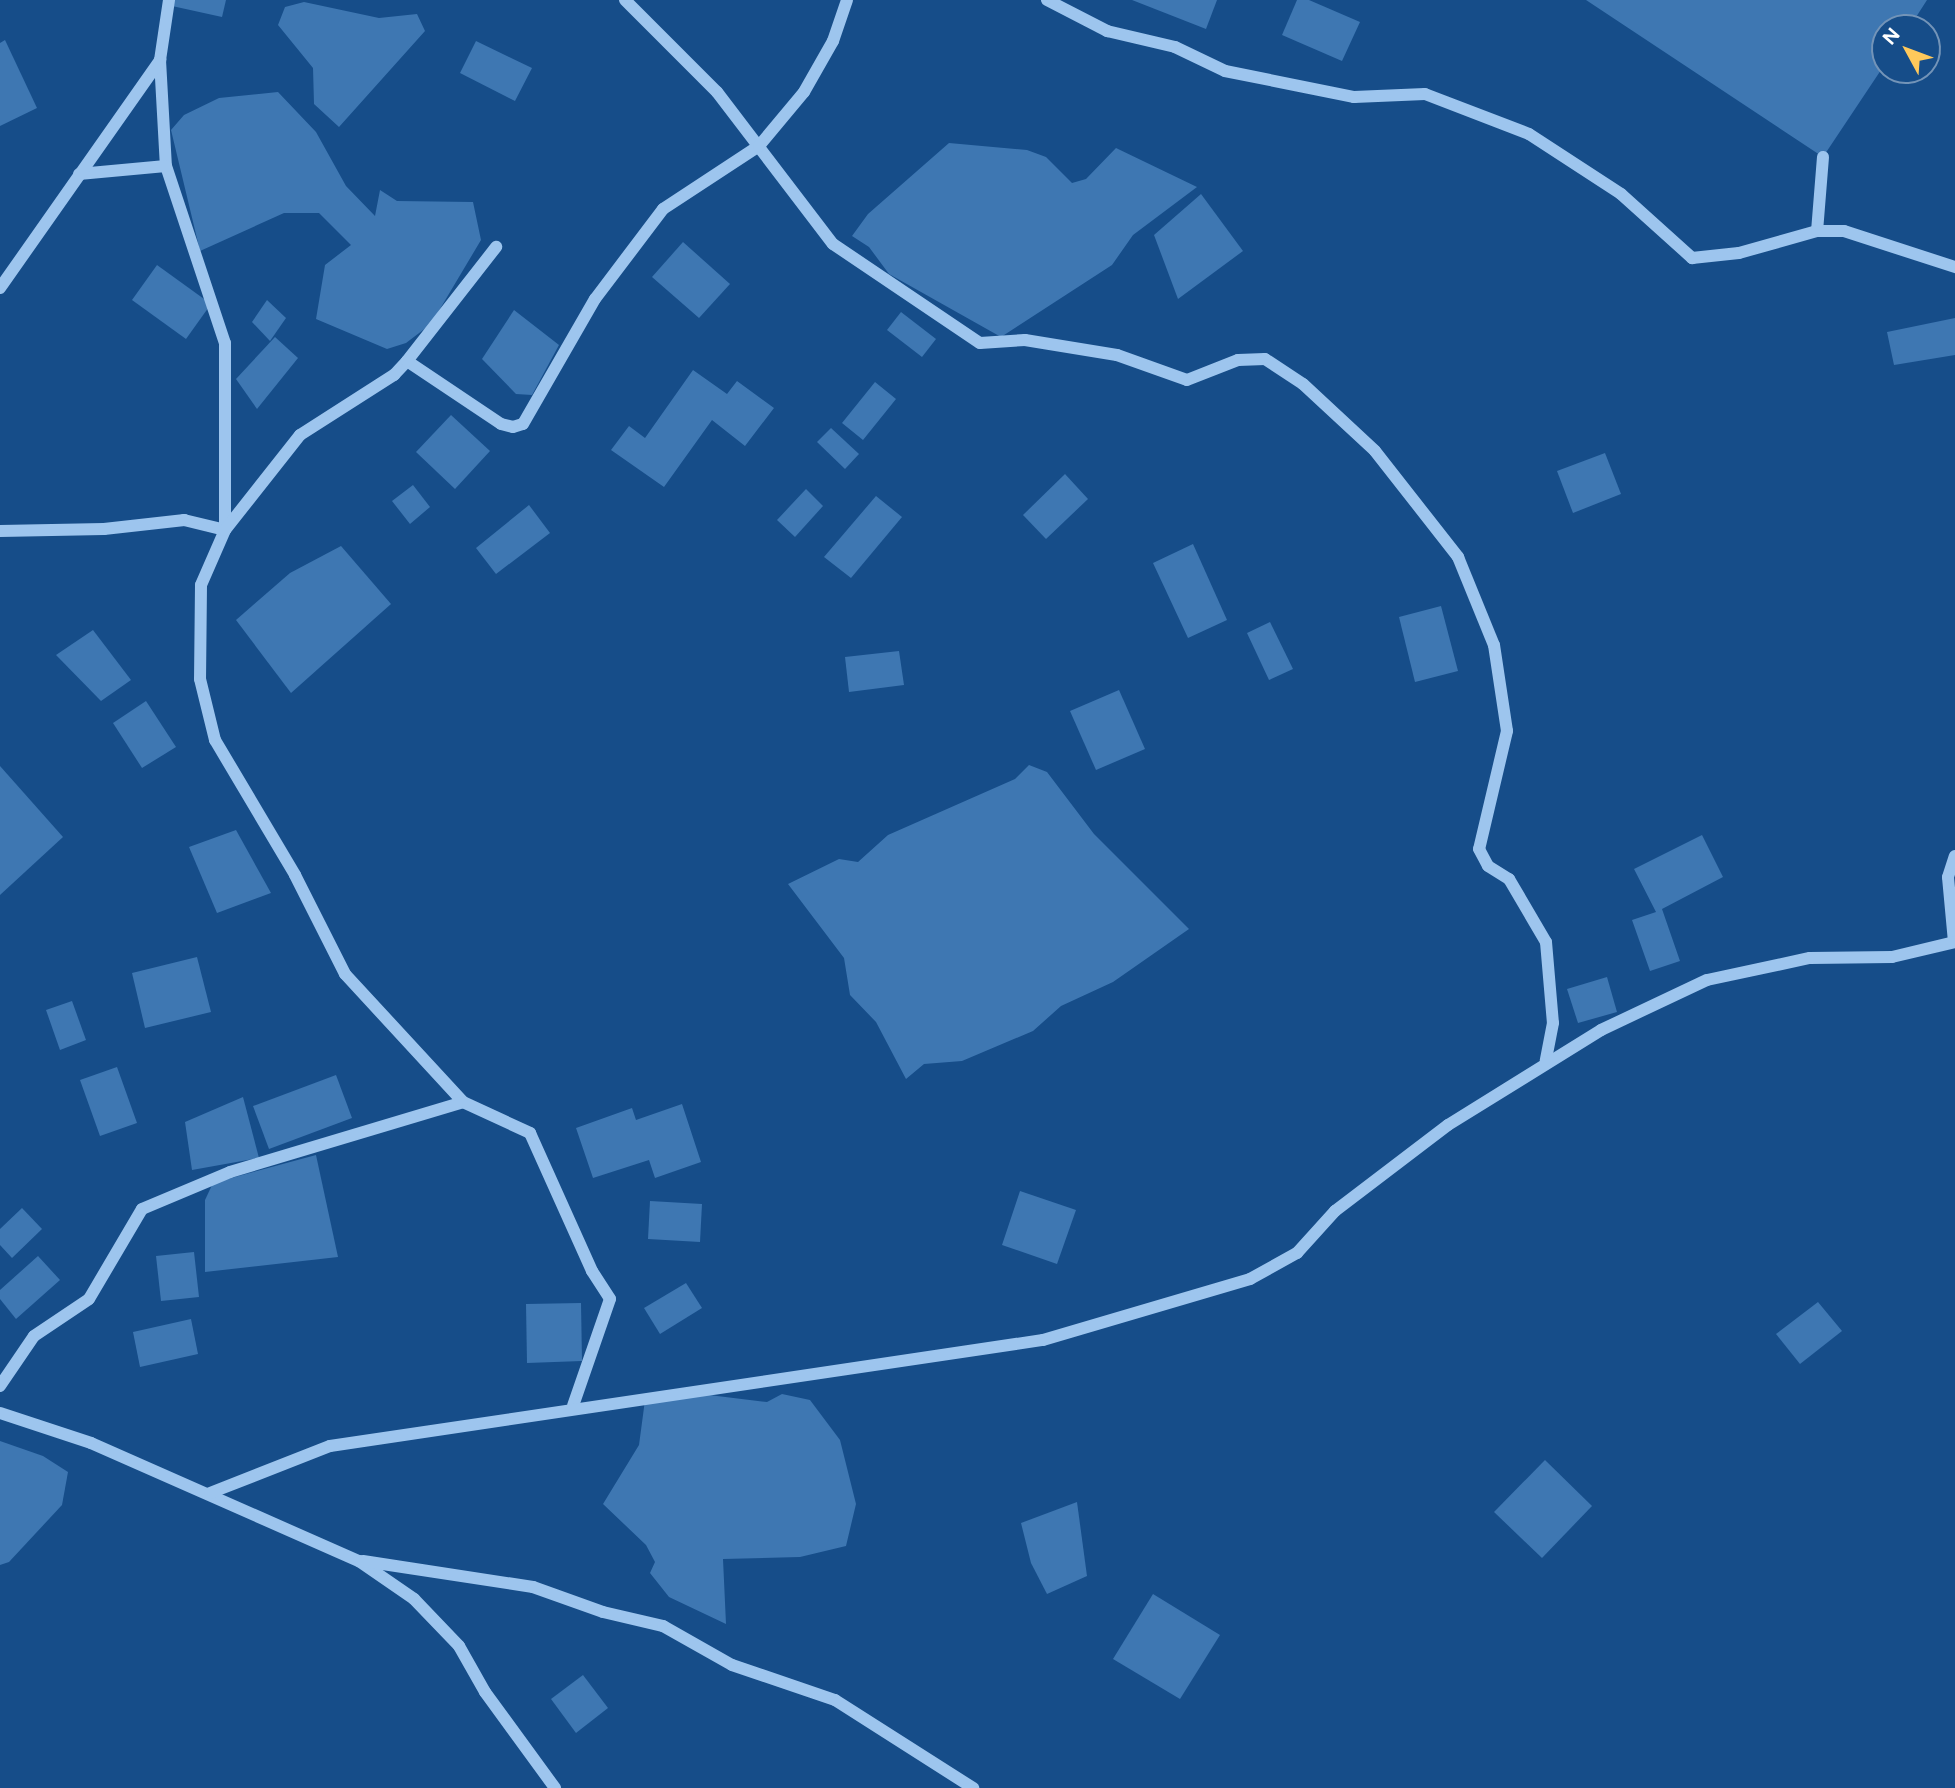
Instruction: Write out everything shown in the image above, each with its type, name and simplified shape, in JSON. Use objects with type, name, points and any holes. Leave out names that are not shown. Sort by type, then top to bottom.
[{"type":"street","points":[[169,0],[160,60],[166,166],[225,343],[225,530]]},
{"type":"street","points":[[625,0],[717,92],[832,244],[980,343],[1025,340],[1117,355],[1187,380],[1238,360],[1265,359],[1303,384],[1375,451],[1458,557],[1494,645],[1507,731],[1479,849],[1488,866],[1509,879],[1546,942],[1553,1023],[1546,1060]]},
{"type":"street","points":[[407,361],[502,424],[513,427],[523,424],[595,299],[663,209],[759,146],[804,92],[833,41],[847,0]]},
{"type":"street","points":[[1047,0],[1107,32],[1175,47],[1225,71],[1354,97],[1425,94],[1530,134],[1621,194],[1692,258],[1740,253],[1817,231],[1844,231],[1955,267]]},
{"type":"street","points":[[0,288],[160,60]]},
{"type":"street","points":[[1817,231],[1823,158]]},
{"type":"street","points":[[79,174],[166,166]]},
{"type":"street","points":[[496,247],[394,375],[300,435],[225,530],[201,584],[200,679],[215,740],[295,875],[345,974],[463,1102],[530,1133],[592,1271],[610,1299],[573,1406]]},
{"type":"street","points":[[0,531],[104,530],[184,520],[225,530]]},
{"type":"street","points":[[210,1493],[330,1446],[573,1406],[1043,1340],[1250,1279],[1297,1253],[1335,1211],[1377,1176],[1546,1060],[1707,980],[1810,958],[1892,957],[1954,942],[1948,877],[1955,856]]},
{"type":"street","points":[[0,1386],[34,1336],[89,1300],[142,1209],[230,1172],[463,1102]]},
{"type":"street","points":[[0,1413],[91,1443],[359,1560],[414,1599],[459,1646],[485,1692],[555,1788]]},
{"type":"street","points":[[359,1560],[533,1587],[603,1612],[663,1626],[732,1665],[835,1700],[973,1788]]},
{"type":"building","points":[[174,0],[226,0],[222,17],[172,6]]},
{"type":"building","points":[[1132,0],[1217,0],[1206,29]]},
{"type":"building","points":[[1297,0],[1309,0],[1360,22],[1342,61],[1282,35]]},
{"type":"building","points":[[1586,0],[1927,0],[1918,14],[1871,14],[1872,84],[1823,157]]},
{"type":"building","points":[[304,2],[379,18],[417,14],[425,31],[339,127],[314,104],[313,68],[278,25],[285,7]]},
{"type":"building","points":[[5,40],[37,108],[0,126],[0,43]]},
{"type":"building","points":[[476,41],[532,68],[515,101],[460,73]]},
{"type":"building","points":[[278,92],[316,132],[346,186],[375,216],[380,190],[397,201],[473,202],[481,240],[431,324],[406,343],[387,349],[316,319],[325,265],[351,245],[319,213],[284,213],[200,251],[171,130],[184,115],[219,98]]},
{"type":"building","points":[[949,143],[1027,150],[1046,157],[1072,183],[1086,179],[1116,148],[1197,187],[1133,235],[1112,265],[1001,337],[889,274],[869,247],[852,236],[868,214]]},
{"type":"building","points":[[1201,194],[1243,251],[1178,299],[1154,235]]},
{"type":"building","points":[[683,242],[730,284],[699,318],[652,277]]},
{"type":"building","points":[[157,265],[211,304],[186,339],[132,300]]},
{"type":"building","points":[[267,300],[286,318],[270,341],[252,322]]},
{"type":"building","points":[[514,310],[559,345],[532,395],[516,394],[482,359]]},
{"type":"building","points":[[901,312],[936,339],[922,357],[887,330]]},
{"type":"building","points":[[1955,318],[1955,355],[1894,365],[1887,332]]},
{"type":"building","points":[[275,337],[298,358],[257,409],[236,379]]},
{"type":"building","points":[[693,370],[727,394],[737,381],[774,408],[745,446],[712,420],[664,487],[611,450],[629,426],[645,438]]},
{"type":"building","points":[[875,382],[896,399],[863,440],[842,423]]},
{"type":"building","points":[[451,415],[490,451],[455,489],[416,452]]},
{"type":"building","points":[[831,428],[859,454],[845,469],[817,442]]},
{"type":"building","points":[[1605,453],[1621,494],[1573,513],[1557,471]]},
{"type":"building","points":[[1065,474],[1088,499],[1046,539],[1023,515]]},
{"type":"building","points":[[413,485],[430,507],[410,524],[392,501]]},
{"type":"building","points":[[806,489],[823,506],[795,537],[777,520]]},
{"type":"building","points":[[876,496],[902,517],[851,578],[824,557]]},
{"type":"building","points":[[529,505],[550,533],[496,574],[476,548]]},
{"type":"building","points":[[1193,544],[1227,620],[1188,638],[1153,563]]},
{"type":"building","points":[[341,546],[391,604],[291,693],[236,620],[290,573]]},
{"type":"building","points":[[1441,606],[1458,671],[1415,682],[1399,617]]},
{"type":"building","points":[[1270,622],[1293,669],[1269,680],[1247,633]]},
{"type":"building","points":[[93,630],[131,680],[101,701],[56,655]]},
{"type":"building","points":[[899,651],[904,685],[849,692],[845,657]]},
{"type":"building","points":[[1119,690],[1145,749],[1096,770],[1070,711]]},
{"type":"building","points":[[146,701],[176,747],[142,768],[113,723]]},
{"type":"building","points":[[1029,765],[1047,772],[1094,834],[1189,929],[1113,982],[1061,1006],[1033,1031],[962,1061],[924,1064],[906,1079],[876,1022],[850,995],[844,958],[788,884],[839,859],[858,862],[888,835],[1015,779]]},
{"type":"building","points":[[0,766],[63,837],[0,895]]},
{"type":"building","points":[[236,830],[271,893],[217,913],[189,847]]},
{"type":"building","points":[[1702,835],[1723,877],[1662,909],[1680,961],[1650,971],[1632,920],[1656,912],[1634,869]]},
{"type":"building","points":[[197,957],[211,1012],[145,1028],[132,973]]},
{"type":"building","points":[[1607,977],[1617,1012],[1578,1023],[1567,989]]},
{"type":"building","points":[[72,1001],[86,1040],[60,1050],[46,1010]]},
{"type":"building","points":[[117,1067],[137,1123],[100,1136],[80,1080]]},
{"type":"building","points":[[336,1075],[352,1118],[269,1149],[253,1106]]},
{"type":"building","points":[[243,1097],[259,1158],[192,1170],[185,1122]]},
{"type":"building","points":[[682,1104],[701,1162],[655,1178],[649,1160],[593,1178],[576,1128],[632,1108],[636,1120]]},
{"type":"building","points":[[316,1155],[338,1257],[205,1272],[205,1200],[213,1183]]},
{"type":"building","points":[[1020,1191],[1076,1210],[1057,1264],[1002,1245]]},
{"type":"building","points":[[650,1201],[702,1204],[700,1242],[648,1239]]},
{"type":"building","points":[[22,1208],[42,1229],[12,1258],[0,1245],[0,1229]]},
{"type":"building","points":[[194,1252],[199,1297],[161,1301],[156,1256]]},
{"type":"building","points":[[38,1256],[60,1280],[16,1319],[0,1299],[0,1290]]},
{"type":"building","points":[[686,1283],[702,1308],[660,1334],[644,1308]]},
{"type":"building","points":[[1818,1302],[1842,1331],[1800,1364],[1776,1334]]},
{"type":"building","points":[[581,1303],[582,1361],[527,1363],[526,1304]]},
{"type":"building","points":[[191,1319],[198,1354],[140,1367],[133,1332]]},
{"type":"building","points":[[782,1394],[810,1400],[840,1440],[856,1504],[846,1546],[800,1557],[723,1559],[726,1624],[669,1597],[650,1573],[655,1562],[646,1545],[603,1504],[639,1445],[645,1400],[709,1395],[767,1402]]},
{"type":"building","points":[[0,1441],[43,1456],[68,1472],[62,1505],[9,1562],[0,1565]]},
{"type":"building","points":[[1545,1460],[1592,1506],[1542,1558],[1494,1512]]},
{"type":"building","points":[[1077,1502],[1087,1576],[1047,1594],[1031,1563],[1021,1523]]},
{"type":"building","points":[[1153,1594],[1220,1635],[1180,1699],[1113,1659]]},
{"type":"building","points":[[583,1675],[608,1708],[576,1733],[551,1699]]}]
